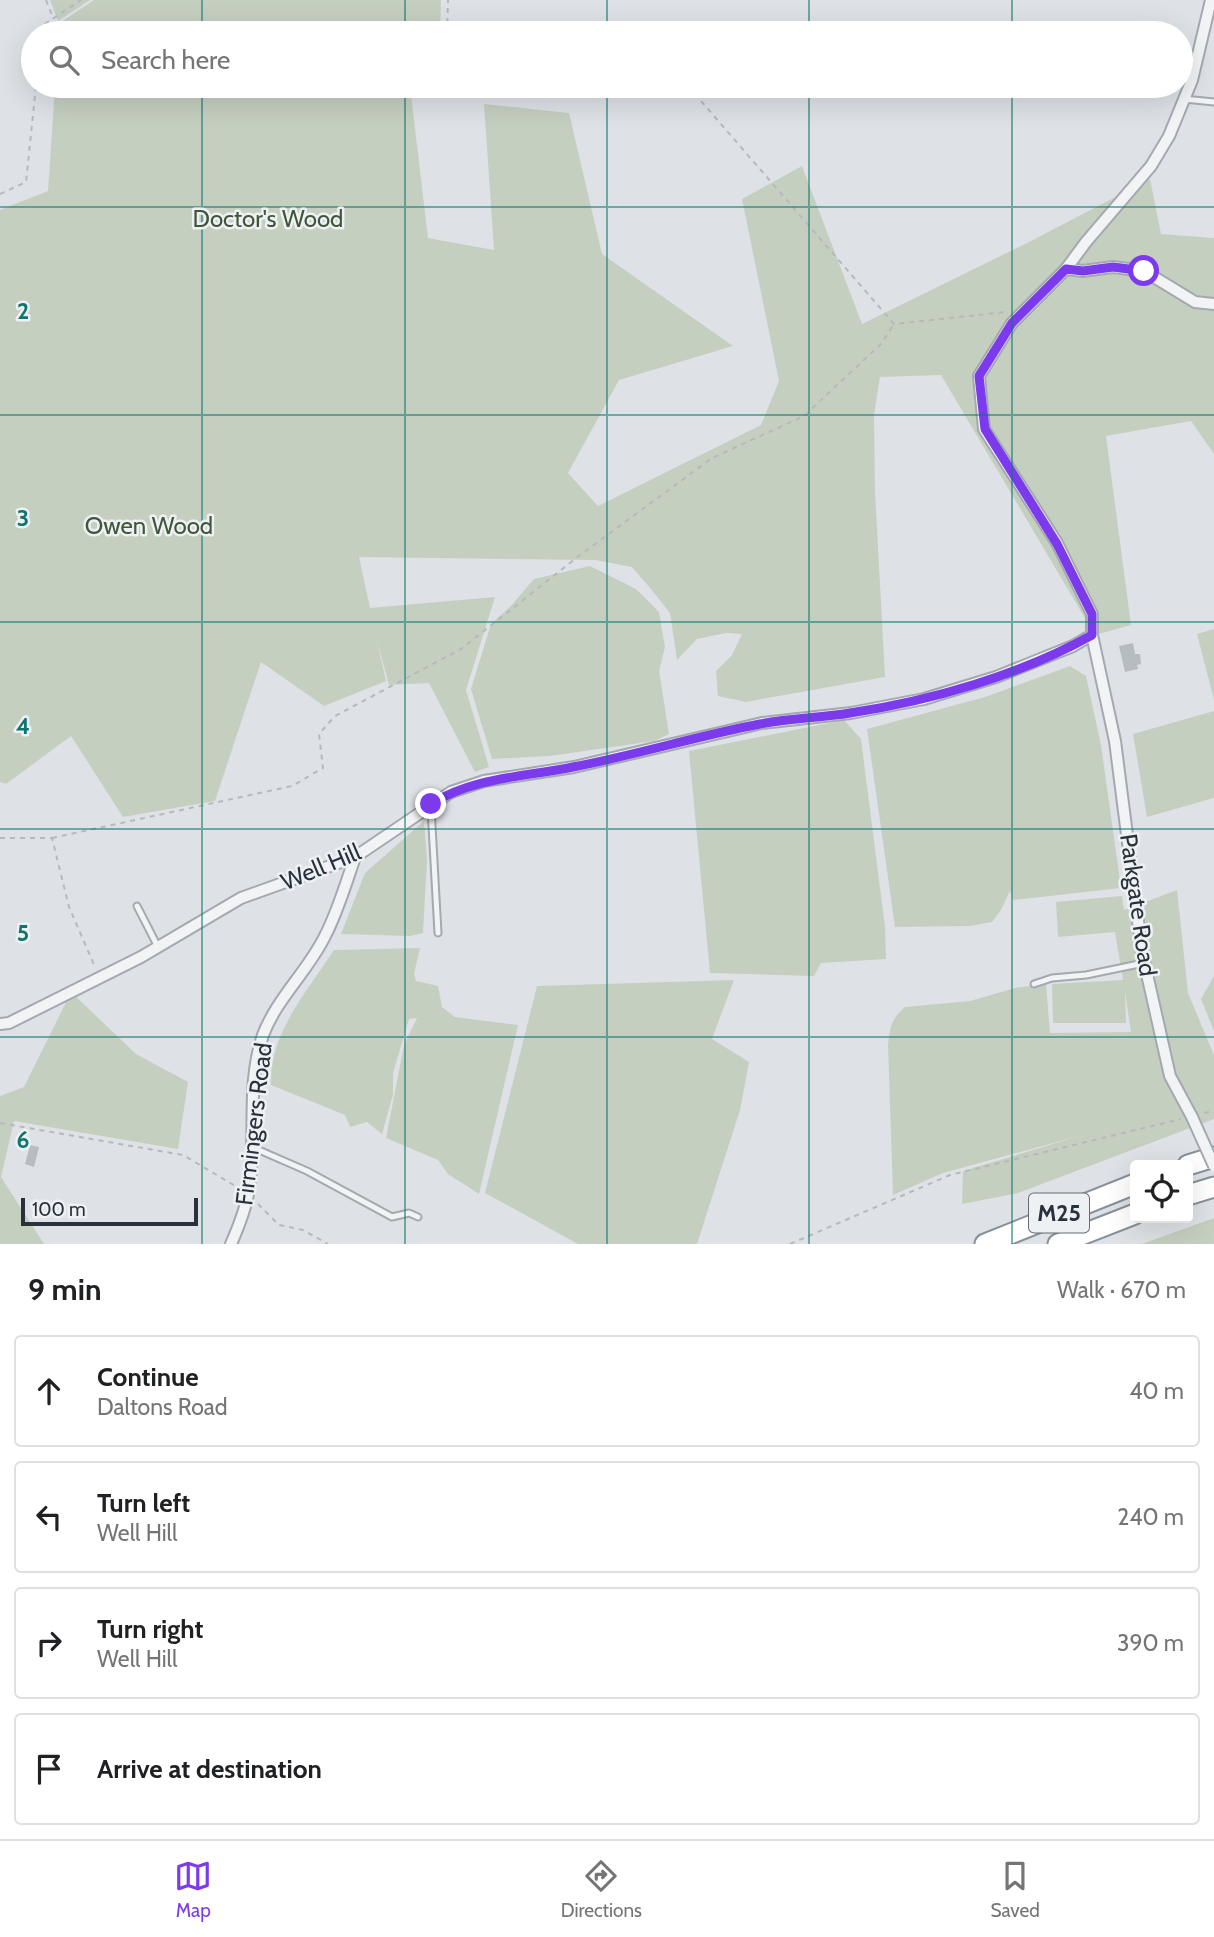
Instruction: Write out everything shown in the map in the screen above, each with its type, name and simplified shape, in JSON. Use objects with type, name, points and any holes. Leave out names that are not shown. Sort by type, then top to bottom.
[{"type":"highway","points":[[1193,1163],[1214,1157]]},
{"type":"highway","name":"M25","points":[[985,1244],[1130,1186]]},
{"type":"highway","points":[[1193,1193],[1214,1187]]},
{"type":"highway","name":"M25","points":[[1058,1244],[1130,1216]]},
{"type":"street","points":[[1193,76],[1211,0]]},
{"type":"street","points":[[1092,635],[1092,614],[1057,544],[985,429],[979,376],[1012,323],[1066,269],[1151,166],[1169,136],[1184,99]]},
{"type":"street","points":[[1066,269],[1083,271],[1113,267],[1144,271],[1195,302],[1214,304]]},
{"type":"street","name":"Well Hill","points":[[0,1024],[9,1023],[100,978],[241,898],[355,856],[450,792],[484,781],[574,767],[762,723],[851,713],[924,699],[996,677],[1073,646],[1092,635]]},
{"type":"street","name":"Parkgate Road","points":[[1092,635],[1115,741],[1144,963],[1170,1076],[1192,1116],[1214,1167]]},
{"type":"street","name":"Firmingers Road","points":[[231,1244],[248,1194],[252,1147],[251,1104],[263,1035],[280,1001],[326,936],[355,856]]},
{"type":"lane","points":[[1184,99],[1214,102]]},
{"type":"lane","points":[[431,804],[438,933]]},
{"type":"lane","points":[[136,906],[158,947]]},
{"type":"lane","points":[[1034,984],[1052,978],[1086,975],[1144,963]]},
{"type":"lane","points":[[252,1147],[307,1171],[392,1217],[409,1213],[418,1217]]},
{"type":"path","points":[[46,0],[53,19]]},
{"type":"path","points":[[50,21],[81,0]]},
{"type":"path","points":[[447,21],[448,0]]},
{"type":"path","points":[[0,194],[26,182],[35,98]]},
{"type":"path","points":[[698,98],[894,324]]},
{"type":"path","points":[[894,324],[1024,310]]},
{"type":"path","points":[[0,838],[52,838],[292,786],[323,768],[319,734],[335,716],[461,649],[580,555],[712,457],[804,416],[881,344],[894,324]]},
{"type":"path","points":[[52,838],[69,907],[100,978]]},
{"type":"path","points":[[790,1244],[950,1175],[1192,1116]]},
{"type":"path","points":[[0,1123],[183,1155],[248,1194],[279,1224],[303,1230],[328,1244]]},
{"type":"green space","points":[[50,0],[90,0],[58,21]]},
{"type":"green space","points":[[94,0],[441,0],[440,21],[62,21]]},
{"type":"green space","points":[[54,98],[411,98],[428,238],[494,250],[484,104],[569,113],[602,254],[733,346],[619,380],[568,473],[598,506],[761,425],[779,381],[742,199],[802,166],[862,324],[1150,179],[1161,234],[1214,238],[1214,454],[1191,421],[1106,436],[1131,625],[1095,635],[941,375],[880,377],[874,415],[875,491],[885,677],[746,702],[718,696],[716,671],[732,655],[742,634],[726,633],[697,639],[677,660],[670,613],[632,567],[595,560],[359,557],[370,608],[495,597],[466,690],[489,767],[475,772],[429,683],[389,685],[377,641],[386,681],[324,706],[261,662],[215,801],[123,817],[71,736],[6,784],[0,782],[0,210],[48,191]]},
{"type":"green space","points":[[590,566],[636,589],[659,612],[665,647],[659,671],[669,734],[654,741],[550,756],[492,759],[471,689],[491,624],[534,579]]},
{"type":"green space","points":[[1214,629],[1214,700],[1197,634]]},
{"type":"green space","points":[[1070,666],[1086,676],[1101,745],[1121,888],[1013,900],[1010,891],[992,922],[970,926],[895,927],[867,729],[985,697]]},
{"type":"green space","points":[[1214,711],[1214,798],[1147,817],[1133,734]]},
{"type":"green space","points":[[844,720],[861,739],[885,927],[886,959],[821,963],[814,976],[710,973],[689,751]]},
{"type":"green space","points":[[424,821],[427,860],[423,933],[410,936],[341,934],[365,873]]},
{"type":"green space","points":[[1177,890],[1188,993],[1214,1055],[1214,1119],[1018,1193],[962,1204],[963,1171],[1079,1136],[943,1173],[893,1195],[888,1045],[892,1024],[900,1011],[905,1007],[970,1001],[1015,988],[1046,984],[1050,1033],[1131,1032],[1125,992],[1126,1023],[1053,1023],[1052,984],[1123,980],[1115,932],[1058,937],[1056,902],[1122,896],[1124,910]]},
{"type":"green space","points":[[420,948],[414,974],[416,981],[438,986],[442,1007],[455,1017],[518,1025],[479,1194],[448,1174],[438,1160],[386,1138],[404,1045],[417,1018],[409,1019],[393,1073],[393,1095],[382,1134],[367,1122],[350,1127],[345,1115],[271,1085],[276,1048],[283,1031],[334,950]]},
{"type":"green space","points":[[1214,976],[1214,1031],[1201,999]]},
{"type":"green space","points":[[734,980],[712,1039],[749,1062],[740,1110],[697,1244],[578,1244],[485,1193],[537,986]]},
{"type":"green space","points":[[71,992],[136,1054],[188,1082],[178,1149],[14,1121],[1,1177],[44,1244],[0,1244],[0,1096],[24,1087]]},
{"type":"green space","points":[[1214,1218],[1214,1244],[1142,1244]]},
{"type":"building","points":[[1133,643],[1135,654],[1140,654],[1141,664],[1137,665],[1138,669],[1125,672],[1119,646]]},
{"type":"building","points":[[30,1145],[39,1147],[34,1167],[25,1164]]},
{"type":"route","points":[[431,804],[450,792],[484,781],[574,767],[762,723],[851,713],[924,699],[996,677],[1073,646],[1092,635],[1092,614],[1057,544],[985,429],[979,376],[1012,323],[1066,269],[1083,271],[1113,267],[1144,271]]},
{"type":"park label","name":"Doctor's Wood","points":[[268,219]]},
{"type":"park label","name":"Owen Wood","points":[[149,526]]}]
